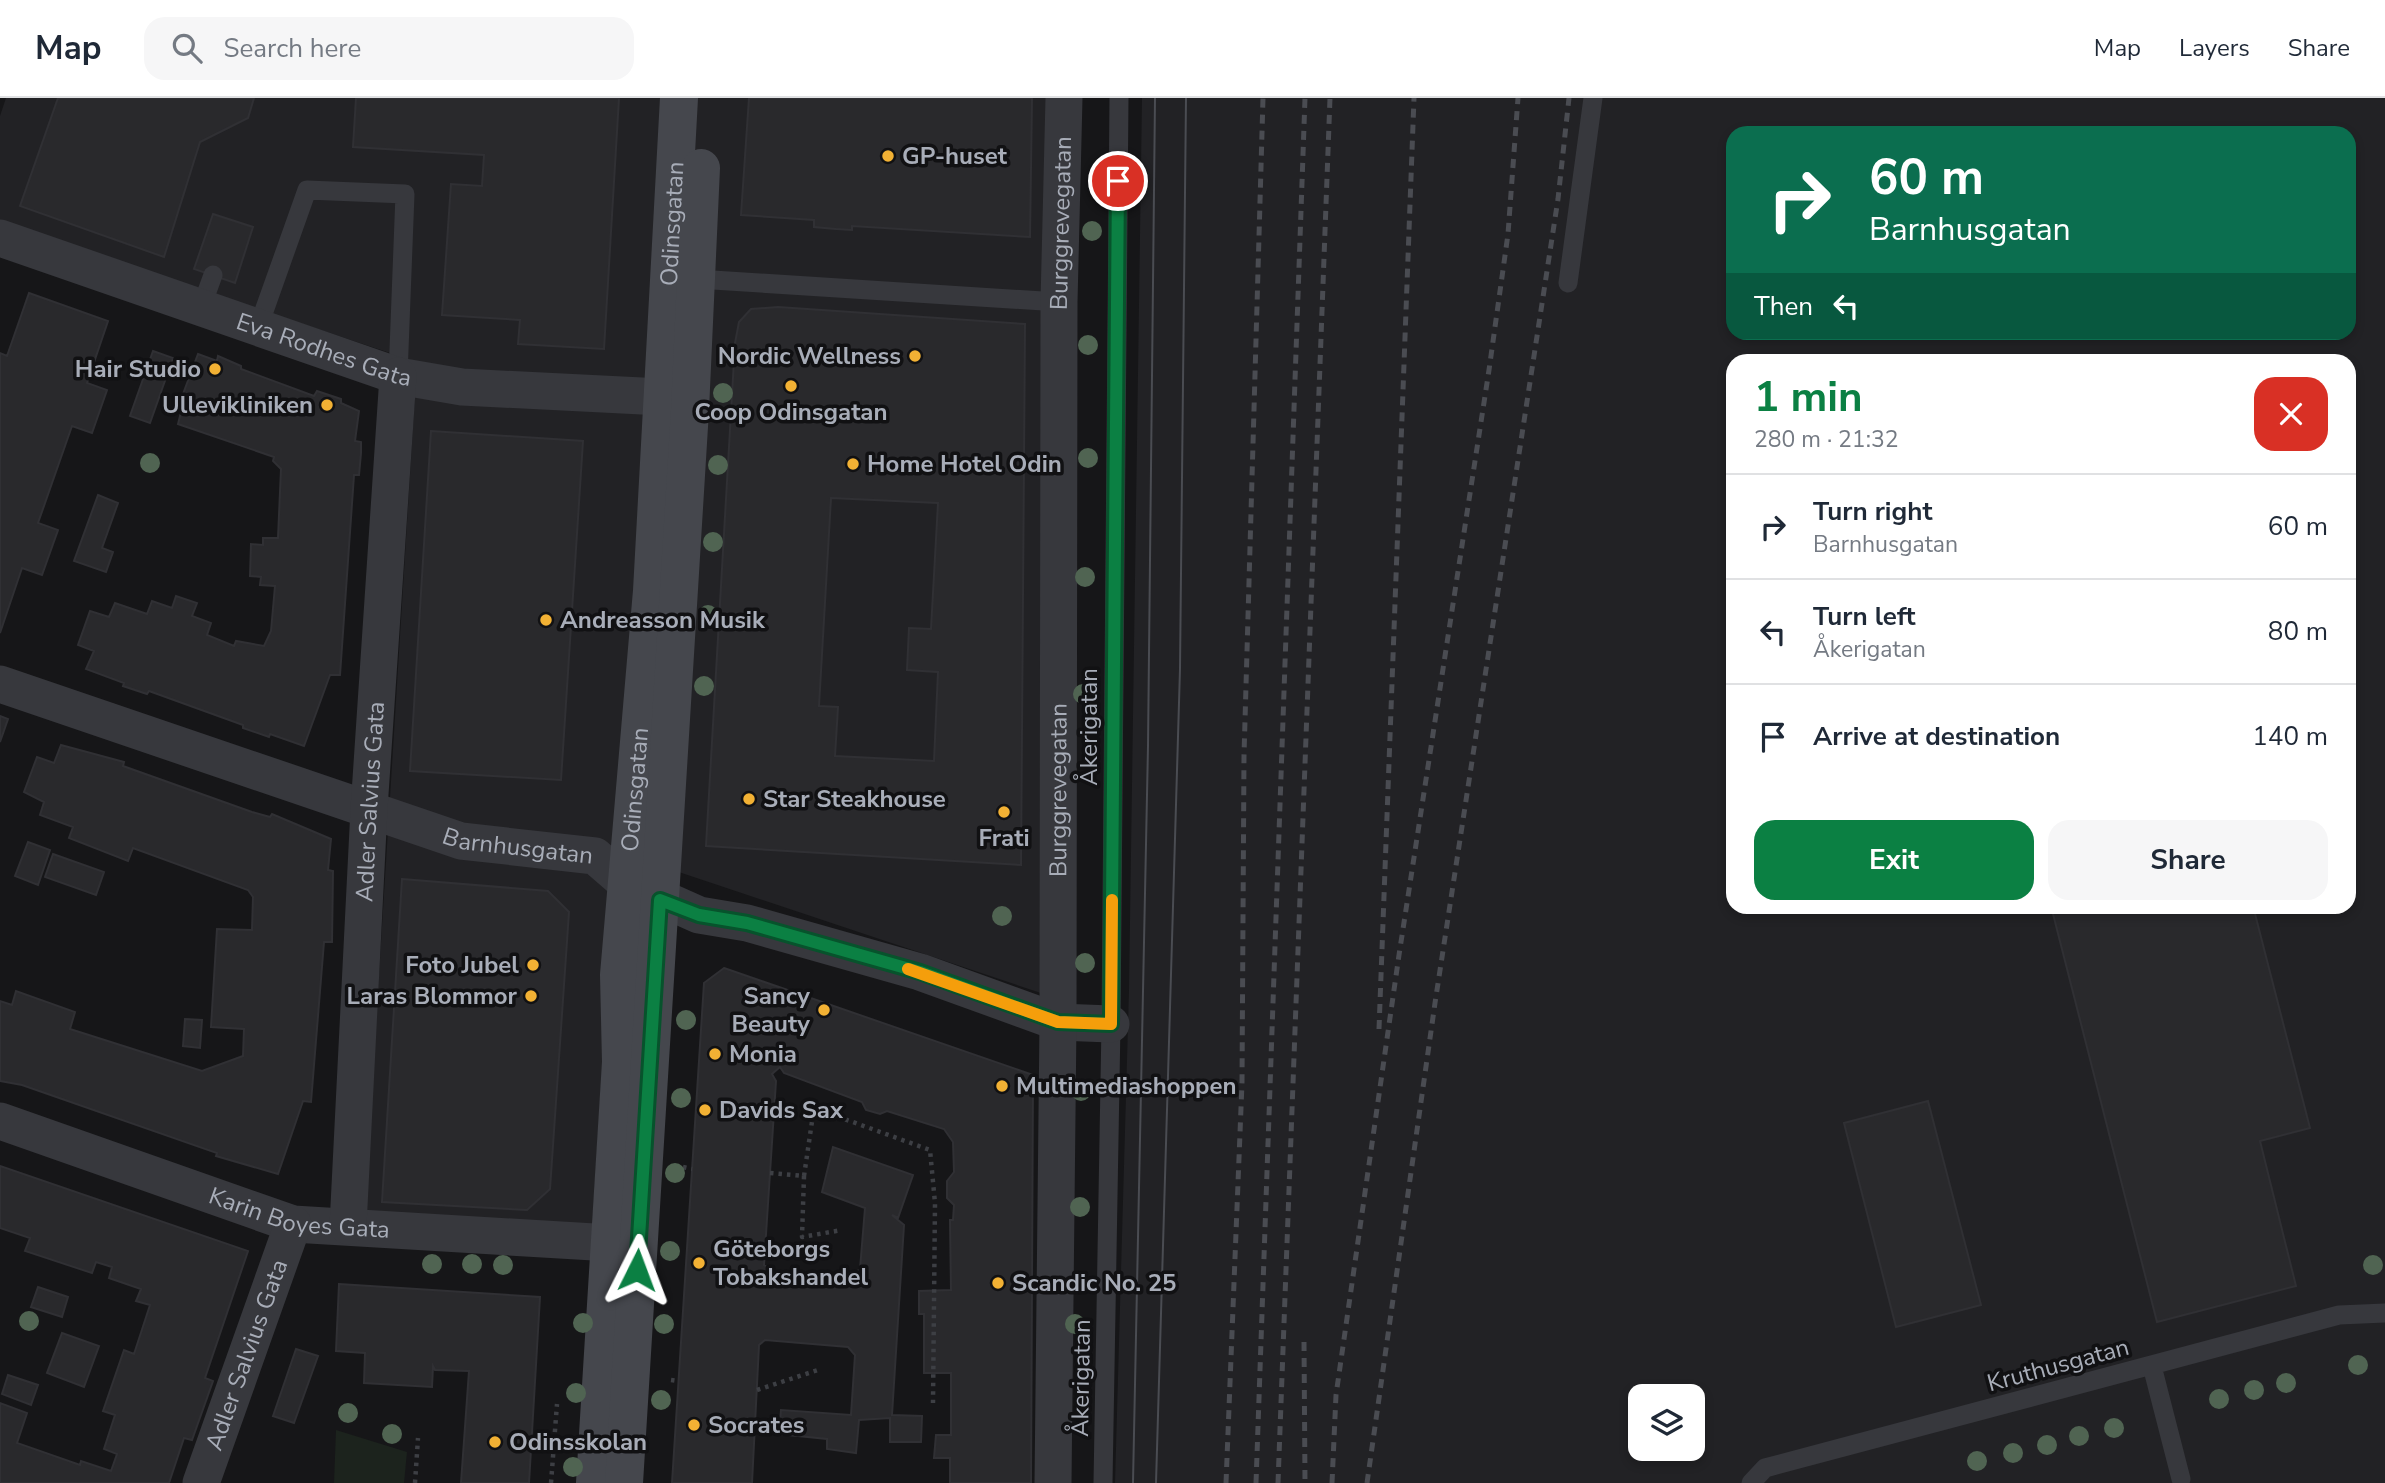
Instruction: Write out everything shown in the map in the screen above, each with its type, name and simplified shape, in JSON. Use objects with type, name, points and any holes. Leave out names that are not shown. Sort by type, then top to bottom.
[{"type":"main road","name":"Odinsgatan","points":[[595,1483],[621,1062],[619,975],[652,591],[679,98]]},
{"type":"main road","name":"Odinsgatan","points":[[624,1483],[697,279],[704,98]]},
{"type":"street","name":"Burggrevegatan","points":[[1053,1483],[1058,1022],[1059,302],[1064,98]]},
{"type":"street","name":"Eva Rodhes Gata","points":[[0,238],[207,292],[258,328],[398,376],[462,387],[662,397]]},
{"type":"street","name":"Adler Salvius Gata","points":[[348,1226],[369,809],[398,376]]},
{"type":"street","name":"Barnhusgatan","points":[[0,684],[461,841],[595,856],[625,883],[699,915],[747,923],[920,972],[1058,1022],[1111,1024]]},
{"type":"street","name":"Karin Boyes Gata","points":[[0,1121],[293,1224],[611,1242]]},
{"type":"street","name":"Adler Salvius Gata","points":[[201,1483],[293,1224]]},
{"type":"lane","name":"Åkerigatan","points":[[1103,1483],[1111,1024],[1119,98]]},
{"type":"lane","points":[[1568,283],[1593,98]]},
{"type":"lane","points":[[258,328],[307,190],[405,194],[398,376]]},
{"type":"lane","points":[[697,279],[1059,302]]},
{"type":"lane","name":"Kruthusgatan","points":[[1751,1483],[1765,1468],[2339,1315],[2385,1313]]},
{"type":"lane","points":[[2152,1366],[2181,1479]]},
{"type":"path","points":[[842,1230],[802,1237],[804,1176],[814,1108],[930,1150],[935,1203],[933,1403]]},
{"type":"path","points":[[684,1167],[692,1169]]},
{"type":"path","points":[[770,1173],[804,1176]]},
{"type":"path","points":[[757,1390],[821,1369]]},
{"type":"path","points":[[671,1380],[678,1381]]},
{"type":"path","points":[[415,1483],[418,1438]]},
{"type":"shaded area","points":[[6,98],[1075,98],[1068,1002],[616,851],[592,1227],[364,1217],[417,362],[0,223],[0,116]]},
{"type":"shaded area","points":[[1142,98],[2385,98],[2385,1483],[1115,1483],[1129,990]]},
{"type":"shaded area","points":[[336,1430],[407,1452],[404,1483],[334,1483]]},
{"type":"building","points":[[58,98],[254,98],[248,118],[200,142],[164,257],[20,206]]},
{"type":"building","points":[[356,98],[619,98],[604,349],[518,344],[520,320],[442,315],[451,184],[482,186],[484,155],[353,147]]},
{"type":"building","name":"GP-huset","points":[[749,98],[1032,98],[1030,237],[852,226],[852,230],[836,229],[814,227],[814,220],[741,215]]},
{"type":"building","points":[[213,214],[253,227],[235,283],[194,269]]},
{"type":"building","points":[[29,293],[108,321],[87,383],[107,390],[92,433],[72,426],[38,523],[58,530],[42,575],[22,568],[0,633],[0,353],[7,356]]},
{"type":"building","points":[[778,307],[1025,324],[1021,865],[706,846],[735,343],[739,322],[751,309]],"holes":[[[831,498],[938,503],[931,629],[909,628],[907,670],[938,672],[934,761],[835,756],[838,707],[819,706]]]},
{"type":"building","points":[[153,351],[173,358],[150,423],[130,416]]},
{"type":"building","points":[[198,354],[217,361],[218,356],[241,366],[241,369],[314,396],[317,391],[341,399],[341,403],[359,411],[355,441],[361,442],[361,453],[359,475],[354,475],[340,675],[330,675],[304,746],[243,728],[243,725],[149,691],[147,694],[123,686],[124,683],[86,669],[94,651],[78,645],[90,611],[109,617],[115,603],[147,614],[152,601],[172,608],[176,596],[197,603],[192,616],[211,623],[207,635],[234,646],[236,641],[264,646],[271,631],[275,586],[260,585],[261,577],[250,576],[251,544],[263,545],[263,538],[278,538],[281,469],[273,461],[274,457],[178,424],[181,412],[177,410]]},
{"type":"building","points":[[431,431],[583,441],[561,780],[410,771]]},
{"type":"building","points":[[98,495],[118,503],[102,548],[113,552],[106,572],[74,561]]},
{"type":"building","points":[[0,716],[8,719],[0,742]]},
{"type":"building","points":[[61,745],[124,762],[123,766],[252,812],[270,817],[272,814],[331,839],[328,870],[333,871],[332,942],[324,942],[311,1102],[303,1101],[278,1174],[216,1156],[217,1153],[22,1085],[0,1081],[0,1001],[12,1005],[16,991],[75,1012],[70,1029],[202,1071],[243,1056],[244,1029],[211,1027],[217,929],[252,930],[253,897],[248,890],[133,848],[128,861],[69,838],[73,827],[40,815],[44,802],[24,792],[37,757],[54,763]]},
{"type":"building","points":[[28,842],[50,850],[38,885],[15,876]]},
{"type":"building","points":[[53,854],[104,872],[96,895],[45,877]]},
{"type":"building","points":[[402,879],[548,891],[569,912],[550,1189],[527,1210],[382,1202]]},
{"type":"building","points":[[2053,914],[2255,914],[2310,1128],[2260,1141],[2296,1286],[2157,1322]]},
{"type":"building","points":[[724,968],[1033,1075],[1031,1483],[950,1483],[950,1458],[934,1458],[936,1435],[951,1435],[951,1373],[924,1373],[924,1314],[919,1314],[919,1291],[951,1290],[950,1220],[953,1220],[954,1205],[947,1198],[947,1181],[954,1172],[953,1142],[944,1129],[887,1111],[880,1114],[866,1110],[862,1102],[784,1073],[780,1067],[772,1074],[776,1081],[764,1265],[773,1271],[850,1277],[860,1269],[865,1208],[822,1192],[833,1147],[913,1175],[898,1218],[892,1215],[904,1225],[892,1415],[922,1416],[921,1442],[890,1442],[890,1418],[859,1420],[856,1453],[827,1449],[827,1439],[779,1434],[781,1410],[851,1415],[855,1355],[848,1347],[765,1340],[759,1345],[752,1483],[672,1483],[704,983]]},
{"type":"building","points":[[185,1019],[202,1020],[200,1048],[183,1046]]},
{"type":"building","points":[[1928,1101],[1981,1305],[1896,1327],[1844,1123]]},
{"type":"building","points":[[0,1166],[248,1251],[205,1378],[213,1381],[192,1440],[184,1438],[169,1483],[0,1483],[0,1403],[27,1413],[17,1443],[80,1465],[81,1461],[111,1471],[117,1454],[104,1449],[115,1415],[103,1411],[124,1350],[134,1354],[150,1305],[136,1301],[141,1289],[109,1278],[112,1267],[96,1262],[92,1273],[25,1251],[30,1238],[0,1228]]},
{"type":"building","points":[[339,1284],[540,1297],[529,1483],[461,1483],[469,1371],[435,1370],[433,1366],[432,1387],[364,1383],[365,1353],[336,1351]]},
{"type":"building","points":[[38,1287],[68,1297],[62,1317],[31,1307]]},
{"type":"building","points":[[62,1333],[99,1346],[84,1387],[47,1373]]},
{"type":"building","points":[[296,1349],[318,1356],[294,1423],[273,1416]]},
{"type":"building","points":[[8,1375],[38,1385],[31,1405],[2,1394]]},
{"type":"tram line","points":[[1133,1483],[1148,746],[1155,98]]},
{"type":"tram line","points":[[1156,1483],[1180,669],[1186,98]]},
{"type":"railway","points":[[1226,1483],[1242,1083],[1244,755],[1263,98]]},
{"type":"railway","points":[[1256,1483],[1305,98]]},
{"type":"railway","points":[[1278,1483],[1330,98]]},
{"type":"railway","points":[[1379,1029],[1414,98]]},
{"type":"railway","points":[[1332,1483],[1336,1395],[1399,955],[1508,234],[1518,98]]},
{"type":"railway","points":[[1367,1483],[1435,1003],[1558,199],[1569,98]]},
{"type":"railway","points":[[1304,1342],[1305,1483]]},
{"type":"slow traffic","points":[[908,969],[1058,1022],[1111,1024],[1112,900]]},
{"type":"place","name":"GP-huset","points":[[888,156]]},
{"type":"place","name":"Nordic Wellness","points":[[915,356]]},
{"type":"place","name":"Hair Studio","points":[[215,369]]},
{"type":"place","name":"Coop Odinsgatan","points":[[791,386]]},
{"type":"place","name":"Ullevikliniken","points":[[327,405]]},
{"type":"place","name":"Home Hotel Odin","points":[[853,464]]},
{"type":"place","name":"Andreasson Musik","points":[[546,620]]},
{"type":"place","name":"Star Steakhouse","points":[[749,799]]},
{"type":"place","name":"Frati","points":[[1004,812]]},
{"type":"place","name":"Foto Jubel","points":[[533,965]]},
{"type":"place","name":"Laras Blommor","points":[[531,996]]},
{"type":"place","name":"Sancy Beauty","points":[[824,1010]]},
{"type":"place","name":"Monia","points":[[715,1054]]},
{"type":"place","name":"Multimediashoppen","points":[[1002,1086]]},
{"type":"place","name":"Davids Sax","points":[[705,1110]]},
{"type":"place","name":"Göteborgs Tobakshandel","points":[[699,1263]]},
{"type":"place","name":"Scandic No. 25","points":[[998,1283]]},
{"type":"place","name":"Socrates","points":[[694,1425]]},
{"type":"place","name":"Odinsskolan","points":[[495,1442]]},
{"type":"route","points":[[637,1270],[660,900],[699,915],[747,923],[920,972],[1058,1022],[1111,1024],[1118,181]]}]
